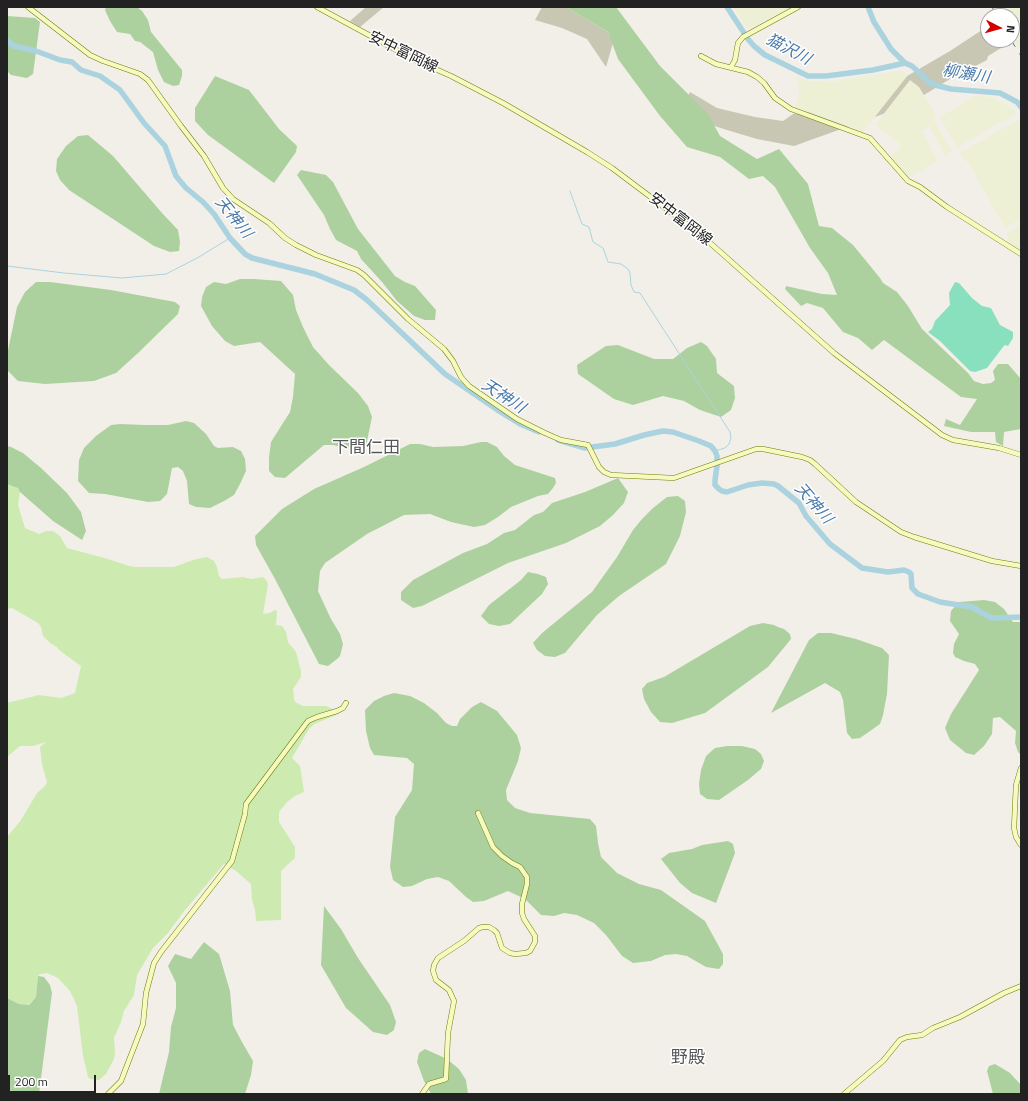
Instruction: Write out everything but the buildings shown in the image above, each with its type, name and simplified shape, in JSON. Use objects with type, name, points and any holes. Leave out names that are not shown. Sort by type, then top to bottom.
[{"type":"street","points":[[28,7],[90,55],[145,77],[204,156],[229,196],[269,223],[285,238],[296,245],[316,255],[357,270],[370,279],[408,319],[444,349],[453,361],[461,377],[469,386],[517,418],[553,437],[590,448],[602,471],[611,475],[674,478],[751,450],[761,449],[807,458],[852,499],[901,532],[992,561],[1021,566]]},
{"type":"street","name":"安中富岡線","points":[[317,7],[415,60],[451,76],[503,103],[612,168],[696,230],[834,354],[942,435],[953,440],[999,448],[1021,455]]},
{"type":"street","points":[[731,67],[735,60],[738,43],[746,35],[798,7]]},
{"type":"street","points":[[701,56],[720,65],[731,67],[757,77],[764,83],[775,98],[791,109],[870,138],[908,181],[920,187],[947,207],[1021,254]]},
{"type":"street","points":[[108,1094],[121,1081],[143,1024],[146,993],[154,963],[160,952],[232,861],[245,814],[246,804],[308,721],[342,709],[346,703]]},
{"type":"street","points":[[1021,768],[1016,785],[1014,828],[1016,837],[1021,845]]},
{"type":"street","points":[[422,1094],[429,1084],[446,1079],[448,1033],[454,1001],[449,990],[436,980],[433,971],[434,965],[438,958],[464,941],[479,928],[483,927],[489,927],[494,930],[497,933],[502,948],[510,954],[526,953],[530,951],[536,942],[535,936],[524,919],[522,913],[522,904],[527,884],[527,877],[520,867],[507,860],[493,847],[478,813]]},
{"type":"street","points":[[844,1094],[883,1061],[900,1040],[907,1037],[922,1035],[933,1028],[960,1017],[1004,993],[1021,986]]},
{"type":"shaded area","points":[[366,7],[384,7],[360,27],[350,21]]},
{"type":"shaded area","points":[[542,7],[566,7],[608,32],[613,43],[606,67],[587,39],[562,28],[535,20]]},
{"type":"shaded area","points":[[733,7],[792,7],[748,29]]},
{"type":"shaded area","points":[[1021,7],[1020,37],[1020,8]]},
{"type":"shaded area","points":[[1021,7],[1021,51],[1019,48],[1020,8],[996,8]]},
{"type":"shaded area","points":[[980,31],[980,48],[1001,48],[988,56],[987,60],[950,79],[919,98],[894,110],[794,146],[757,139],[702,122],[681,109],[690,92],[717,108],[755,117],[783,121],[793,114],[839,106],[883,90],[950,51]]},
{"type":"shaded area","points":[[903,71],[908,75],[863,132],[794,107],[799,97],[799,88],[796,77],[811,81],[829,82]]},
{"type":"shaded area","points":[[910,80],[919,87],[935,114],[935,122],[952,151],[945,156],[930,127],[922,131],[938,161],[908,178],[890,157],[901,148],[899,142],[891,138],[875,125]]},
{"type":"shaded area","points":[[977,95],[990,97],[1005,103],[1016,113],[957,148],[940,118]]},
{"type":"shaded area","points":[[1021,118],[1021,219],[1005,228],[972,169],[960,153]]},
{"type":"shaded area","points":[[1021,224],[1021,251],[1009,244],[1007,233]]},
{"type":"green space","points":[[106,7],[137,7],[142,11],[148,20],[151,32],[182,70],[179,85],[173,86],[164,82],[158,70],[153,52],[140,42],[135,41],[130,34],[117,32],[105,10]]},
{"type":"green space","points":[[566,7],[616,7],[660,66],[708,114],[720,136],[757,159],[779,149],[808,184],[819,226],[832,228],[853,245],[883,283],[897,292],[908,306],[922,329],[968,373],[974,381],[983,384],[991,383],[995,380],[993,371],[998,364],[1008,364],[1021,379],[1021,429],[1004,432],[1003,446],[996,442],[995,432],[971,432],[944,426],[946,419],[960,425],[977,399],[961,397],[884,340],[872,350],[858,338],[843,332],[823,308],[807,303],[801,306],[785,289],[786,286],[822,294],[837,295],[828,273],[810,248],[775,187],[763,176],[749,179],[720,157],[687,147],[660,116],[618,59],[608,32]]},
{"type":"green space","points":[[7,16],[35,18],[40,22],[33,74],[27,78],[11,75],[7,71]]},
{"type":"green space","points":[[215,76],[249,90],[279,129],[297,146],[296,152],[274,183],[208,135],[195,121],[195,108]]},
{"type":"green space","points":[[88,135],[113,156],[178,230],[180,242],[179,251],[170,252],[154,246],[69,190],[60,180],[56,171],[57,159],[66,146],[78,136]]},
{"type":"green space","points":[[301,170],[326,175],[333,182],[358,229],[395,276],[415,286],[436,310],[435,320],[425,320],[414,316],[397,301],[361,259],[357,251],[336,240],[324,215],[297,175]]},
{"type":"green space","points":[[240,279],[281,281],[293,295],[296,310],[313,347],[358,393],[368,406],[372,417],[366,446],[362,452],[333,445],[324,445],[285,478],[275,477],[269,471],[271,442],[290,412],[295,374],[260,342],[234,346],[225,341],[212,326],[201,306],[202,297],[206,287],[214,282],[226,284]]},
{"type":"green space","points":[[36,282],[50,282],[111,290],[175,302],[180,306],[178,314],[116,373],[94,381],[45,384],[18,381],[8,371],[7,355],[17,307],[25,292]]},
{"type":"green space","points":[[955,282],[959,283],[972,298],[982,306],[991,308],[1000,325],[1013,332],[1013,338],[1008,346],[1005,345],[1003,347],[987,368],[975,372],[970,371],[940,341],[928,332],[932,329],[935,321],[950,305],[949,293]]},
{"type":"green space","points":[[701,342],[707,346],[716,359],[717,373],[734,386],[735,398],[731,410],[721,417],[700,410],[684,401],[663,396],[633,405],[614,399],[578,374],[577,365],[606,346],[618,345],[654,359],[673,359],[687,348]]},
{"type":"green space","points":[[186,421],[194,423],[206,434],[214,446],[218,448],[233,447],[241,451],[245,459],[246,471],[240,484],[234,495],[224,501],[210,508],[196,507],[189,504],[187,481],[183,471],[178,467],[172,468],[167,494],[160,501],[148,502],[105,494],[89,493],[78,481],[79,460],[84,448],[96,436],[111,425],[168,425]]},
{"type":"green space","points":[[487,442],[497,447],[504,456],[515,465],[555,478],[556,483],[548,494],[538,496],[511,507],[485,525],[474,527],[451,522],[430,514],[404,515],[367,534],[325,563],[320,571],[318,591],[340,634],[343,644],[340,656],[337,659],[328,666],[319,664],[256,545],[255,536],[282,509],[314,489],[364,467],[410,444],[420,444],[433,447],[463,446]]},
{"type":"green space","points":[[7,446],[23,453],[67,493],[81,512],[86,531],[82,540],[53,521],[20,492],[18,488],[7,484]]},
{"type":"green space","points":[[618,478],[628,492],[624,503],[600,526],[566,543],[508,563],[422,606],[413,608],[401,600],[401,592],[413,580],[463,553],[487,544],[504,533],[515,530],[534,515],[543,512],[552,503],[585,492]]},
{"type":"green space","points":[[7,484],[14,485],[19,489],[18,505],[25,528],[39,534],[46,531],[53,531],[60,536],[67,548],[136,567],[174,567],[207,557],[214,561],[219,576],[222,579],[243,577],[251,579],[263,577],[267,581],[268,585],[263,614],[270,613],[275,610],[277,611],[276,625],[282,626],[286,632],[288,642],[296,652],[301,671],[301,677],[293,689],[295,702],[303,706],[326,706],[337,711],[339,714],[314,724],[309,729],[292,758],[300,766],[304,792],[287,802],[279,812],[279,822],[295,847],[295,858],[281,871],[281,920],[256,921],[251,884],[236,871],[224,864],[185,910],[168,933],[153,948],[137,975],[134,995],[124,1011],[114,1038],[114,1059],[106,1074],[99,1080],[90,1079],[88,1077],[83,1056],[77,1006],[70,991],[58,978],[47,973],[40,974],[38,976],[36,997],[28,1005],[19,1004],[7,998],[7,837],[21,820],[37,793],[45,786],[47,782],[42,764],[40,747],[46,742],[33,746],[20,746],[7,757],[7,703],[39,695],[61,698],[75,693],[81,666],[43,636],[41,627],[38,623],[12,608],[7,609]]},
{"type":"green space","points":[[678,496],[685,501],[686,512],[680,536],[666,564],[619,596],[597,615],[565,653],[555,657],[545,656],[537,650],[533,643],[542,633],[592,592],[617,557],[633,530],[642,519],[667,497]]},
{"type":"green space","points":[[528,572],[546,577],[548,584],[542,594],[510,624],[499,626],[489,624],[481,616],[489,605],[521,580]]},
{"type":"green space","points":[[984,600],[995,602],[1004,609],[1013,622],[1021,622],[1021,755],[1018,752],[1015,743],[1016,731],[1000,717],[993,718],[992,734],[984,746],[974,755],[966,753],[950,740],[945,728],[951,714],[979,670],[975,664],[955,657],[953,653],[954,644],[959,634],[950,621],[951,611],[959,602]]},
{"type":"green space","points":[[763,623],[784,629],[790,634],[791,639],[768,667],[705,713],[672,723],[660,722],[651,712],[644,699],[642,689],[647,683],[664,677],[750,626]]},
{"type":"green space","points":[[818,633],[831,633],[856,639],[882,648],[889,655],[887,694],[880,724],[860,738],[852,739],[847,733],[843,700],[840,692],[825,683],[771,713],[809,640]]},
{"type":"green space","points":[[394,693],[410,696],[424,703],[437,713],[446,723],[452,726],[457,726],[460,719],[472,707],[481,702],[497,711],[517,735],[521,748],[518,761],[506,790],[507,800],[515,808],[530,813],[590,819],[596,826],[601,857],[617,873],[639,884],[661,890],[705,921],[723,954],[723,964],[719,969],[706,967],[687,956],[676,954],[665,955],[651,961],[633,963],[622,956],[606,935],[594,923],[577,915],[564,913],[554,916],[541,915],[525,899],[508,891],[484,901],[473,902],[449,881],[438,877],[427,879],[412,886],[403,887],[393,880],[390,867],[395,817],[412,790],[414,764],[407,758],[374,755],[370,748],[366,731],[365,710],[374,701]]},
{"type":"green space","points":[[742,746],[755,749],[761,754],[764,761],[761,769],[719,800],[707,799],[700,794],[699,784],[701,770],[706,756],[715,748]]},
{"type":"green space","points":[[728,841],[733,844],[735,853],[716,903],[692,893],[680,883],[661,859],[669,853],[692,849],[702,845]]},
{"type":"green space","points":[[324,906],[341,929],[358,958],[390,1005],[396,1022],[394,1030],[387,1035],[373,1032],[346,1008],[321,965]]},
{"type":"green space","points":[[204,942],[219,954],[230,991],[233,1025],[253,1061],[251,1075],[245,1094],[159,1094],[169,1052],[171,1027],[176,1008],[176,983],[168,966],[175,954],[191,959]]},
{"type":"green space","points":[[38,976],[44,977],[50,985],[52,993],[39,1094],[15,1094],[7,1088],[7,998],[19,1004],[29,1005],[36,997]]},
{"type":"green space","points":[[425,1049],[447,1059],[459,1069],[466,1080],[468,1094],[431,1094],[424,1081],[417,1062],[419,1053]]},
{"type":"green space","points":[[995,1064],[1010,1073],[1021,1085],[1021,1094],[993,1094],[987,1071],[989,1066]]},
{"type":"waterway","name":"猫沢川","points":[[727,7],[754,46],[765,55],[808,76],[826,76],[873,70],[905,63]]},
{"type":"waterway","name":"柳瀬川","points":[[868,7],[874,22],[891,49],[905,63],[912,66],[929,82],[951,89],[1000,93],[1017,102],[1021,107]]},
{"type":"waterway","name":"天神川","points":[[7,40],[14,46],[36,51],[60,60],[72,62],[81,70],[100,76],[120,90],[144,123],[165,146],[176,176],[186,188],[203,202],[214,214],[230,238],[245,254],[252,258],[315,274],[354,290],[367,300],[445,374],[520,424],[539,432]]},
{"type":"waterway","points":[[570,191],[582,224],[589,227],[593,242],[603,248],[608,262],[621,264],[628,269],[634,292],[640,293],[730,432],[731,438],[729,444],[725,448],[715,451]]},
{"type":"waterway","points":[[7,266],[122,278],[166,274],[199,257],[230,238]]},
{"type":"waterway","name":"天神川","points":[[558,440],[585,448],[615,444],[663,431],[673,432],[699,441],[711,446],[715,451],[717,456],[715,485],[719,489],[727,492],[748,485],[762,483],[774,484],[778,486],[799,503],[806,516],[830,544],[862,568],[888,572],[904,570],[911,574],[912,588],[918,594],[940,602],[972,607],[991,618],[1021,617]]},
{"type":"railway","points":[[1016,48],[1021,56]]},
{"type":"district","name":"下間仁田","points":[[366,449]]},
{"type":"district","name":"野殿","points":[[688,1059]]}]
